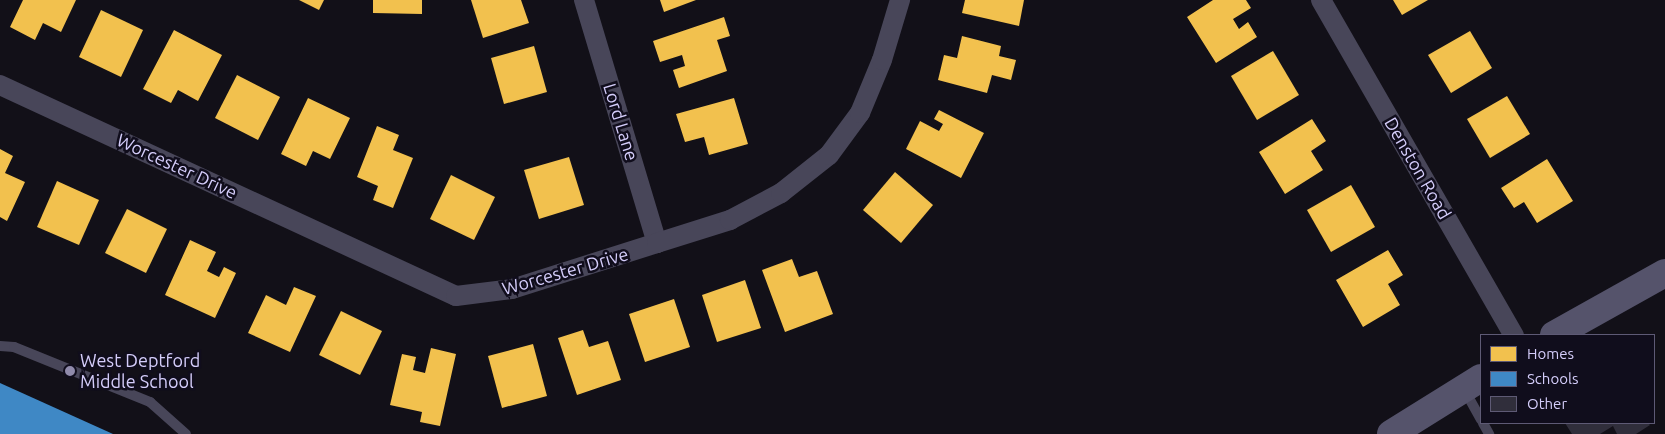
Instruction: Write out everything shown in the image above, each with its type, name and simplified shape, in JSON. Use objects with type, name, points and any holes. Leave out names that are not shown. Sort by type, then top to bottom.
[{"type":"main road","points":[[1556,334],[1665,273]]},
{"type":"main road","points":[[1391,434],[1472,383]]},
{"type":"street","name":"Lord Lane","points":[[584,0],[657,244]]},
{"type":"street","name":"Worcester Drive","points":[[0,85],[456,296],[512,289],[657,244],[730,220],[781,193],[829,155],[860,112],[882,60],[900,0]]},
{"type":"street","name":"Denston Road","points":[[1321,0],[1513,334]]},
{"type":"lane","points":[[0,346],[14,347],[150,402],[186,434]]},
{"type":"lane","points":[[1472,383],[1480,414]]},
{"type":"building: Homes","points":[[23,0],[76,0],[61,32],[43,23],[35,40],[10,27]]},
{"type":"building: Homes","points":[[299,0],[324,0],[319,10]]},
{"type":"building: Homes","points":[[373,0],[422,0],[422,14],[373,13]]},
{"type":"building: Homes","points":[[471,0],[521,0],[529,23],[483,38]]},
{"type":"building: Homes","points":[[660,0],[696,0],[664,12]]},
{"type":"building: Homes","points":[[965,0],[1024,0],[1019,26],[962,13]]},
{"type":"building: Homes","points":[[1213,0],[1246,0],[1251,8],[1233,19],[1239,29],[1248,22],[1257,37],[1216,63],[1187,17]]},
{"type":"building: Homes","points":[[1393,0],[1428,0],[1402,15]]},
{"type":"building: Homes","points":[[101,10],[143,30],[121,77],[79,57]]},
{"type":"building: Homes","points":[[724,17],[730,36],[717,40],[727,71],[679,88],[673,70],[685,66],[682,55],[660,62],[653,41]]},
{"type":"building: Homes","points":[[174,30],[222,55],[198,101],[178,90],[171,103],[143,89]]},
{"type":"building: Homes","points":[[1470,31],[1492,68],[1451,93],[1428,55]]},
{"type":"building: Homes","points":[[962,36],[1001,46],[999,56],[1016,60],[1011,80],[992,75],[987,93],[938,80],[944,55],[957,58]]},
{"type":"building: Homes","points":[[534,46],[547,92],[504,104],[491,58]]},
{"type":"building: Homes","points":[[1273,51],[1299,95],[1257,120],[1231,76]]},
{"type":"building: Homes","points":[[237,75],[280,97],[258,140],[215,118]]},
{"type":"building: Homes","points":[[1507,96],[1530,134],[1490,158],[1467,119]]},
{"type":"building: Homes","points":[[308,98],[350,118],[330,159],[313,151],[306,166],[281,154]]},
{"type":"building: Homes","points":[[734,98],[748,144],[709,155],[704,137],[685,142],[676,114]]},
{"type":"building: Homes","points":[[939,110],[984,133],[961,178],[906,149],[920,121],[939,131],[943,124],[934,119]]},
{"type":"building: Homes","points":[[1312,119],[1326,141],[1311,151],[1323,170],[1285,194],[1259,152]]},
{"type":"building: Homes","points":[[377,126],[399,135],[393,150],[413,158],[393,208],[373,200],[378,186],[357,177]]},
{"type":"building: Homes","points":[[0,149],[13,156],[5,173],[25,182],[7,221],[0,217]]},
{"type":"building: Homes","points":[[569,157],[584,205],[539,219],[524,170]]},
{"type":"building: Homes","points":[[1547,159],[1573,201],[1537,223],[1524,202],[1514,208],[1501,188]]},
{"type":"building: Homes","points":[[895,172],[933,205],[901,243],[863,210]]},
{"type":"building: Homes","points":[[451,175],[495,197],[474,240],[430,219]]},
{"type":"building: Homes","points":[[57,181],[99,200],[79,245],[37,227]]},
{"type":"building: Homes","points":[[1351,185],[1375,227],[1331,252],[1307,210]]},
{"type":"building: Homes","points":[[127,209],[167,229],[146,273],[105,253]]},
{"type":"building: Homes","points":[[190,240],[216,252],[207,271],[219,277],[224,267],[236,273],[215,318],[165,295]]},
{"type":"building: Homes","points":[[1388,250],[1403,275],[1388,284],[1400,305],[1363,327],[1336,280]]},
{"type":"building: Homes","points":[[792,259],[799,277],[817,271],[833,314],[785,332],[762,270]]},
{"type":"building: Homes","points":[[745,280],[761,328],[717,342],[702,295]]},
{"type":"building: Homes","points":[[294,287],[316,296],[290,352],[248,333],[266,295],[286,305]]},
{"type":"building: Homes","points":[[674,299],[690,347],[645,362],[629,314]]},
{"type":"building: Homes","points":[[341,311],[382,331],[360,375],[319,355]]},
{"type":"building: Homes","points":[[583,330],[589,347],[608,341],[621,380],[577,395],[558,338]]},
{"type":"building: Homes","points":[[533,344],[547,396],[502,408],[488,356]]},
{"type":"building: Homes","points":[[431,348],[456,354],[440,426],[420,422],[422,412],[390,405],[402,354],[416,357],[413,370],[425,373]]},
{"type":"building: Schools","name":"West Deptford Middle School","points":[[0,383],[113,434],[0,434]]},
{"type":"building: Other","points":[[1566,424],[1650,425],[1636,434],[1617,434],[1613,426],[1600,434],[1572,434]]},
{"type":"place","name":"West Deptford Middle School","points":[[70,371]]}]
